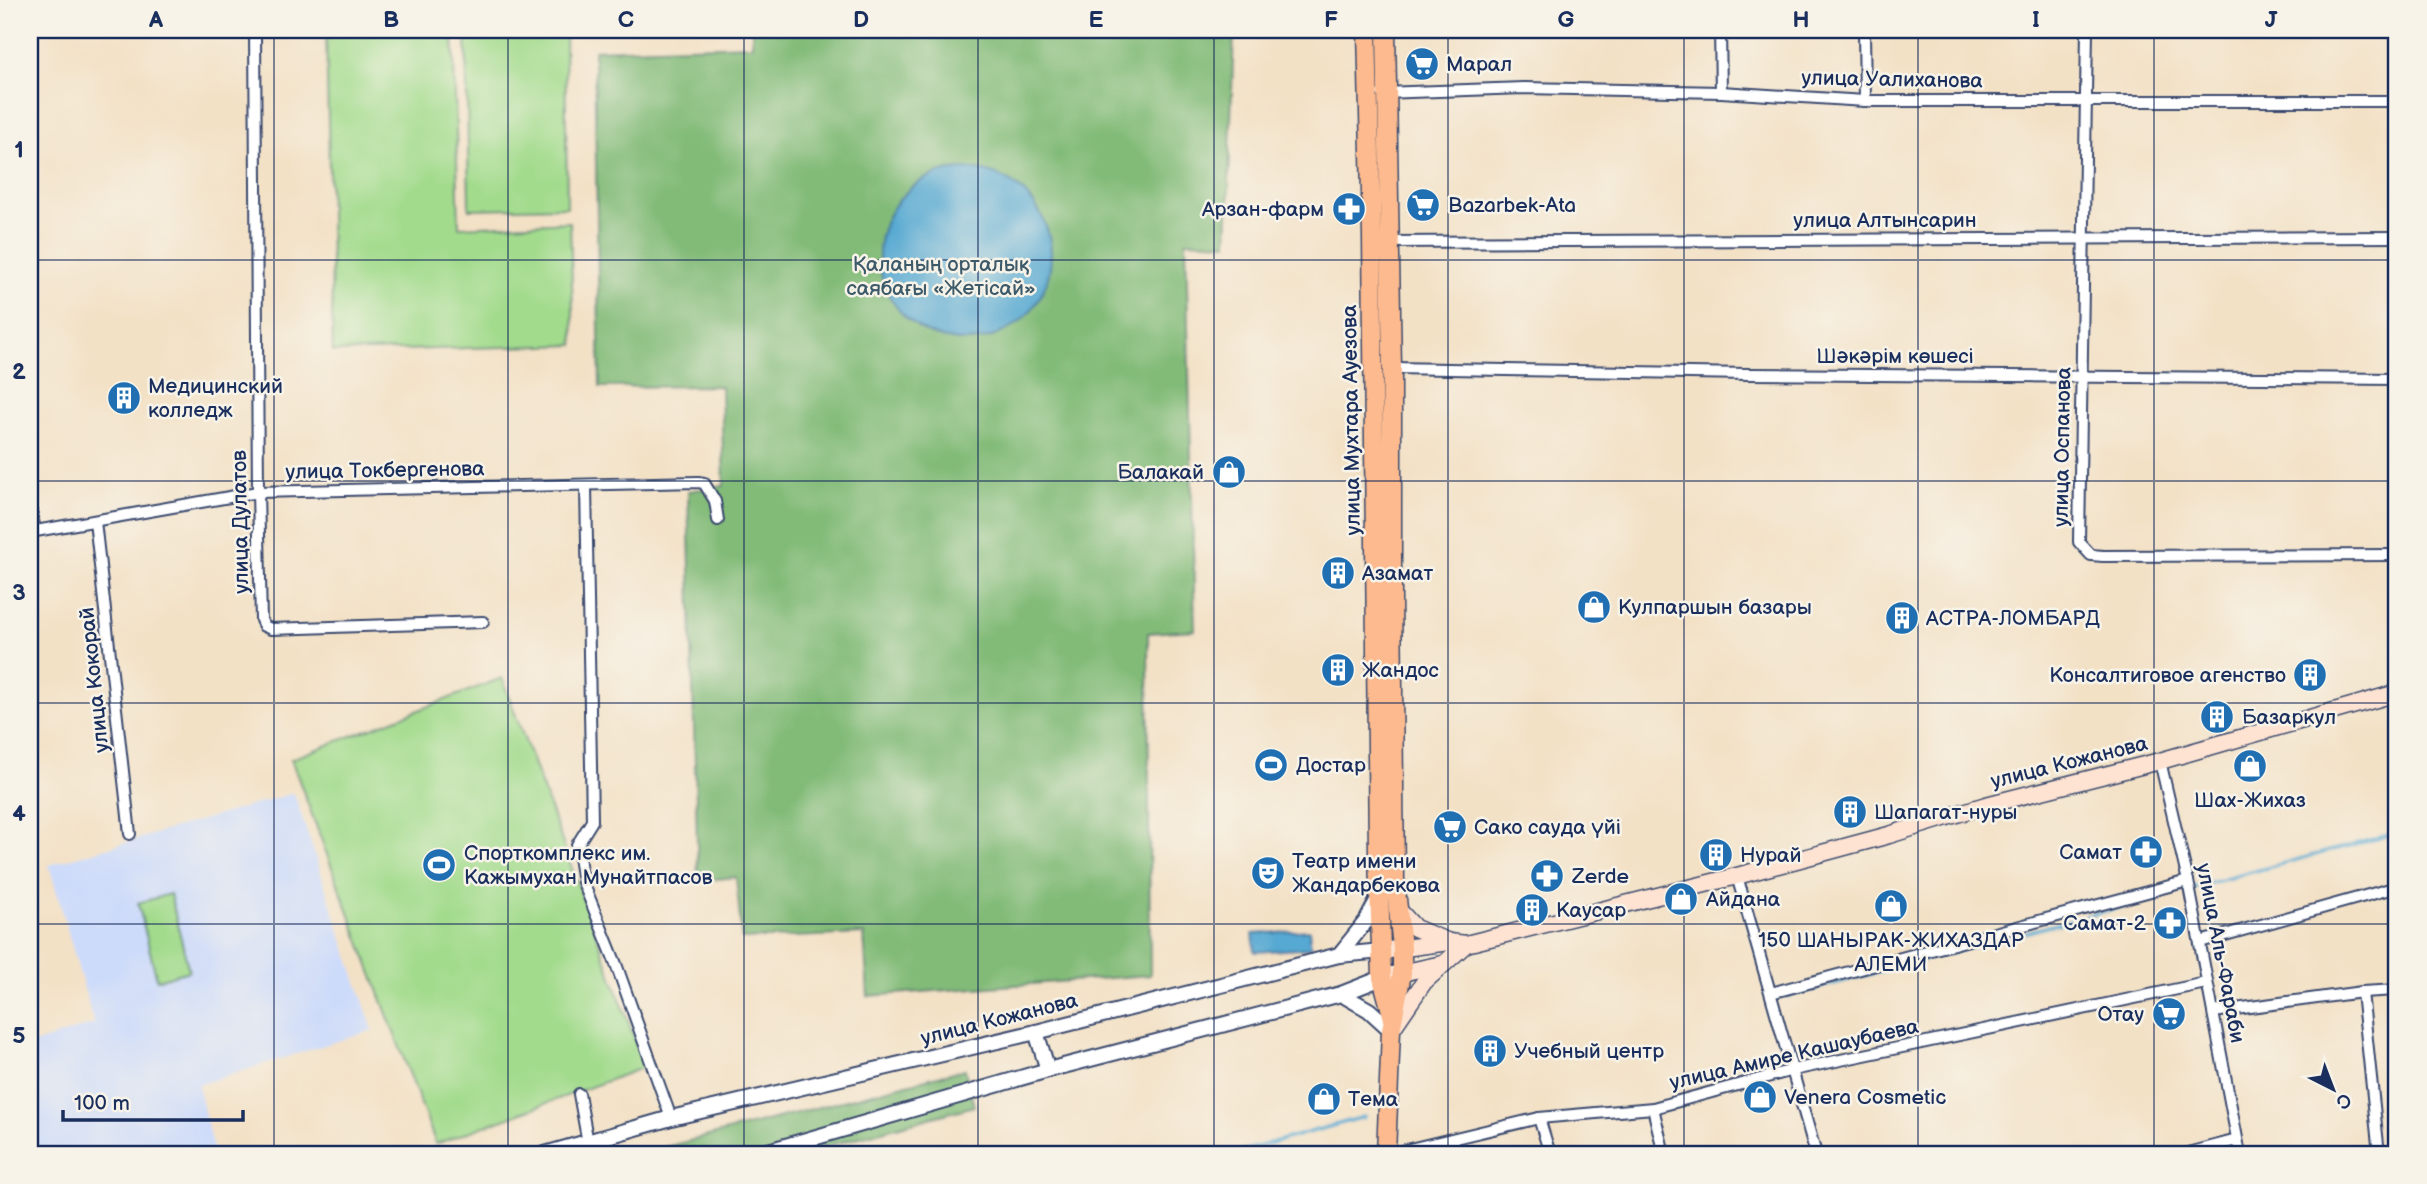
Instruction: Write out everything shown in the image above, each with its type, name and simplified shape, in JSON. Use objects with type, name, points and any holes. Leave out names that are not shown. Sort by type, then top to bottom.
[{"type":"main road","name":"улица Мухтара Ауезова","points":[[1367,30],[1368,93],[1392,368],[1397,908],[1402,973],[1392,1025],[1388,1154]]},
{"type":"main road","name":"улица Мухтара Ауезова","points":[[1386,30],[1387,93],[1381,242],[1378,858],[1382,978],[1392,1025]]},
{"type":"main road","name":"улица Кожанова","points":[[1382,951],[1449,942],[1466,944],[1737,876],[1889,835],[1986,805],[2160,761],[2397,693]]},
{"type":"main road","points":[[1397,908],[1415,928],[1449,942]]},
{"type":"main road","name":"улица Кожанова","points":[[1392,1025],[1424,982],[1466,944]]},
{"type":"main road","points":[[1382,978],[1444,964]]},
{"type":"street","name":"улица Дулатов","points":[[255,30],[261,620],[264,626],[271,629],[483,622]]},
{"type":"street","points":[[1720,30],[1721,92]]},
{"type":"street","points":[[1864,30],[1865,101]]},
{"type":"street","name":"улица Оспанова","points":[[2087,30],[2079,542],[2091,555],[2397,555]]},
{"type":"street","name":"улица Уалиханова","points":[[1368,93],[1524,88],[1721,92],[1865,101],[2397,101]]},
{"type":"street","name":"улица Алтынсарин","points":[[1381,242],[2397,237]]},
{"type":"street","name":"Шәкәрім көшесі","points":[[1392,368],[2397,379]]},
{"type":"street","name":"улица Токбергенова","points":[[32,531],[258,492],[704,483],[715,501],[718,520]]},
{"type":"street","points":[[586,486],[592,821],[577,845],[583,883],[616,964],[671,1118]]},
{"type":"street","points":[[30,505],[32,531]]},
{"type":"street","name":"улица Кокорай","points":[[95,522],[130,834]]},
{"type":"street","name":"улица Аль-Фараби","points":[[2160,761],[2188,881],[2240,1154]]},
{"type":"street","points":[[1737,876],[1816,1154]]},
{"type":"street","points":[[1771,993],[2188,881]]},
{"type":"street","points":[[2200,942],[2397,887]]},
{"type":"street","points":[[1339,955],[1367,920],[1381,894]]},
{"type":"street","name":"улица Кожанова","points":[[545,1154],[588,1149],[671,1118],[1036,1032],[1339,955],[1382,951]]},
{"type":"street","points":[[758,1154],[1048,1070],[1341,994],[1382,978]]},
{"type":"street","name":"улица Амире Кашаубаева","points":[[1388,1154],[1539,1118],[1653,1108],[1793,1070],[2206,983]]},
{"type":"street","points":[[2213,1012],[2362,992],[2397,990]]},
{"type":"street","points":[[2362,992],[2379,1154]]},
{"type":"street","points":[[1341,994],[1392,1025]]},
{"type":"street","points":[[1036,1032],[1048,1070]]},
{"type":"street","points":[[579,1094],[588,1149]]},
{"type":"street","points":[[1653,1108],[1664,1154]]},
{"type":"street","points":[[1539,1118],[1550,1154]]},
{"type":"street","points":[[2184,1154],[2237,1140]]},
{"type":"shaded area","points":[[294,793],[373,1030],[198,1085],[214,1154],[30,1154],[30,1045],[94,1024],[49,865]]},
{"type":"green space","points":[[326,30],[453,30],[459,227],[570,222],[574,345],[333,352]]},
{"type":"green space","points":[[466,30],[565,30],[567,207],[469,209]]},
{"type":"green space","name":"Қаланың орталық саябағы «Жетісай»","points":[[752,30],[1234,30],[1227,243],[1186,241],[1195,630],[1148,633],[1150,975],[868,996],[864,934],[742,939],[736,877],[698,881],[688,491],[724,486],[721,386],[600,387],[594,50],[752,45]]},
{"type":"green space","points":[[502,678],[645,1067],[436,1144],[291,759]]},
{"type":"green space","points":[[170,894],[189,971],[157,980],[138,903]]},
{"type":"green space","points":[[965,1069],[974,1106],[797,1154],[639,1154]]},
{"type":"water","points":[[965,169],[998,176],[1026,194],[1044,222],[1051,255],[1044,288],[1026,316],[998,334],[965,341],[932,334],[904,316],[886,288],[879,255],[886,222],[904,194],[932,176]]},
{"type":"water","points":[[1309,930],[1311,948],[1255,952],[1253,934]]},
{"type":"waterway","points":[[1788,996],[2397,833]]},
{"type":"waterway","points":[[1232,1154],[1364,1117]]},
{"type":"place","name":"Марал","points":[[1422,64]]},
{"type":"place","name":"Bazarbek-Ata","points":[[1423,205]]},
{"type":"place","name":"Арзан-фарм","points":[[1349,209]]},
{"type":"place","name":"Медицинский колледж","points":[[124,398]]},
{"type":"place","name":"Балакай","points":[[1229,472]]},
{"type":"place","name":"Азамат","points":[[1338,573]]},
{"type":"place","name":"Кулпаршын базары","points":[[1594,607]]},
{"type":"place","name":"АСТРА-ЛОМБАРД","points":[[1902,618]]},
{"type":"place","name":"Жандос","points":[[1338,670]]},
{"type":"place","name":"Консалтиговое агенство","points":[[2310,675]]},
{"type":"place","name":"Базаркул","points":[[2217,717]]},
{"type":"place","name":"Достар","points":[[1271,765]]},
{"type":"place","name":"Шах-Жихаз","points":[[2250,766]]},
{"type":"place","name":"Шапагат-нуры","points":[[1850,812]]},
{"type":"place","name":"Сако сауда үйі","points":[[1450,827]]},
{"type":"place","name":"Самат","points":[[2146,852]]},
{"type":"place","name":"Нурай","points":[[1716,855]]},
{"type":"place","name":"Спорткомплекс им. Кажымухан Мунайтпасов","points":[[439,865]]},
{"type":"place","name":"Театр имени Жандарбекова","points":[[1268,873]]},
{"type":"place","name":"Zerde","points":[[1547,876]]},
{"type":"place","name":"Айдана","points":[[1681,899]]},
{"type":"place","name":"150 ШАНЫРАК-ЖИХАЗДАР АЛЕМИ","points":[[1891,906]]},
{"type":"place","name":"Каусар","points":[[1532,910]]},
{"type":"place","name":"Самат-2","points":[[2170,923]]},
{"type":"place","name":"Отау","points":[[2169,1014]]},
{"type":"place","name":"Учебный центр","points":[[1490,1051]]},
{"type":"place","name":"Venera Cosmetic","points":[[1760,1097]]},
{"type":"place","name":"Тема","points":[[1324,1099]]}]
